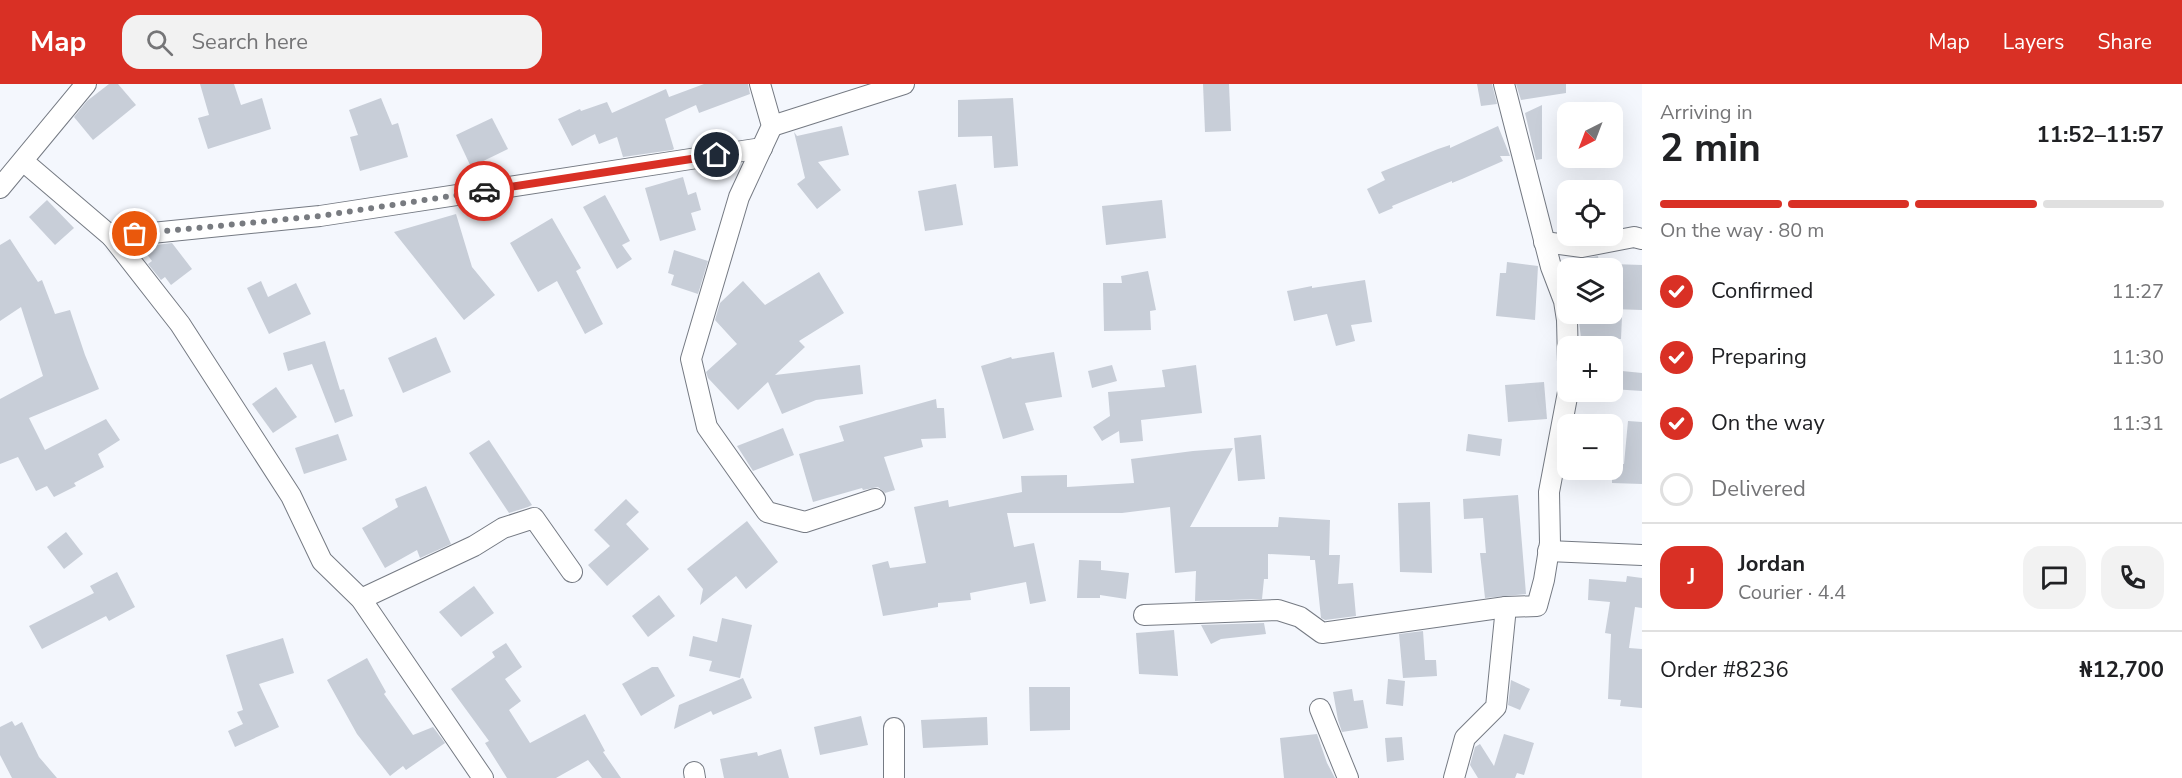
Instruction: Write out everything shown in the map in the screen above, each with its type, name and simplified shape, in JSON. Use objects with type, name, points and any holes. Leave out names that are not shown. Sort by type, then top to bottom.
[{"type":"street","points":[[0,188],[86,84]]},
{"type":"street","points":[[760,84],[772,126],[740,197],[691,359],[707,427],[767,512],[805,522],[875,499]]},
{"type":"street","points":[[772,126],[904,84]]},
{"type":"street","points":[[1504,84],[1544,242],[1564,301],[1567,336]]},
{"type":"street","points":[[112,237],[320,216],[762,148]]},
{"type":"street","points":[[23,161],[112,237],[180,324],[291,496],[322,561],[361,599],[483,778]]},
{"type":"street","points":[[1544,242],[1582,247],[1634,237],[1642,239]]},
{"type":"street","points":[[1144,615],[1278,609],[1300,617],[1322,633],[1506,608],[1537,606],[1548,551],[1550,492],[1566,402]]},
{"type":"street","points":[[361,599],[474,546],[504,528],[534,518],[572,572]]},
{"type":"street","points":[[1548,551],[1642,555]]},
{"type":"street","points":[[1454,778],[1465,738],[1496,707],[1506,608]]},
{"type":"street","points":[[1320,710],[1348,778]]},
{"type":"street","points":[[894,728],[894,778]]},
{"type":"building","points":[[109,84],[118,84],[136,105],[93,140],[74,117],[87,101]]},
{"type":"building","points":[[200,84],[234,84],[241,105],[262,98],[271,129],[208,149],[198,118],[209,115]]},
{"type":"building","points":[[704,84],[748,84],[750,94],[699,113],[696,105],[665,119],[674,149],[672,150],[623,157],[617,137],[599,144],[595,134],[572,146],[558,119],[580,109],[581,111],[607,102],[612,113],[666,89],[669,97]]},
{"type":"building","points":[[1203,84],[1229,84],[1231,131],[1205,132]]},
{"type":"building","points":[[1477,84],[1492,84],[1497,104],[1481,106]]},
{"type":"building","points":[[1516,84],[1566,84],[1566,93],[1521,100]]},
{"type":"building","points":[[381,98],[392,125],[398,123],[408,157],[360,171],[350,137],[358,135],[349,110]]},
{"type":"building","points":[[1013,98],[1018,166],[994,168],[992,136],[958,137],[958,100]]},
{"type":"building","points":[[1542,105],[1542,159],[1536,160],[1525,113]]},
{"type":"building","points":[[492,118],[508,149],[471,167],[456,135]]},
{"type":"building","points":[[842,126],[849,155],[818,162],[841,190],[817,209],[797,184],[805,178],[794,132],[797,136]]},
{"type":"building","points":[[1498,126],[1510,156],[1500,156],[1503,161],[1392,206],[1393,208],[1379,214],[1367,189],[1385,180],[1381,172],[1450,145],[1450,148]]},
{"type":"building","points":[[683,177],[688,195],[696,192],[701,210],[691,213],[696,230],[660,241],[645,188]]},
{"type":"building","points":[[956,184],[963,225],[925,231],[918,191]]},
{"type":"building","points":[[605,195],[630,241],[622,245],[632,259],[617,269],[583,207]]},
{"type":"building","points":[[47,200],[74,228],[55,245],[29,217]]},
{"type":"building","points":[[1162,200],[1166,238],[1106,245],[1102,206]]},
{"type":"building","points":[[456,214],[472,267],[495,295],[464,320],[394,232]]},
{"type":"building","points":[[552,218],[581,268],[576,271],[603,324],[585,334],[557,281],[538,292],[510,243]]},
{"type":"building","points":[[10,239],[38,282],[42,280],[55,314],[70,310],[99,389],[29,418],[45,450],[106,419],[120,440],[98,454],[104,467],[74,483],[76,486],[54,497],[47,486],[36,491],[18,457],[0,464],[0,399],[43,376],[21,307],[0,321],[0,245]]},
{"type":"building","points":[[172,243],[192,269],[171,285],[165,277],[161,280],[148,264],[152,261],[146,253],[156,245]]},
{"type":"building","points":[[674,250],[708,261],[698,294],[671,285],[674,275],[668,273]]},
{"type":"building","points":[[1507,262],[1538,266],[1535,320],[1496,316],[1500,273],[1506,273]]},
{"type":"building","points":[[1623,264],[1642,265],[1642,310],[1623,309]]},
{"type":"building","points":[[1148,271],[1156,310],[1150,311],[1151,330],[1104,331],[1103,283],[1122,283],[1121,276]]},
{"type":"building","points":[[819,272],[844,313],[799,341],[805,347],[775,375],[860,365],[863,394],[816,400],[782,414],[768,382],[738,410],[708,378],[706,372],[737,344],[715,320],[720,303],[743,281],[765,305]]},
{"type":"building","points":[[1365,280],[1372,322],[1351,325],[1355,341],[1336,346],[1327,314],[1294,321],[1287,291]]},
{"type":"building","points":[[261,281],[268,297],[296,283],[311,314],[269,334],[247,288]]},
{"type":"building","points":[[1579,324],[1622,324],[1621,336],[1581,336]]},
{"type":"building","points":[[436,337],[451,372],[403,393],[388,358]]},
{"type":"building","points":[[325,341],[340,390],[344,389],[353,416],[335,423],[312,364],[288,371],[283,353]]},
{"type":"building","points":[[1054,352],[1062,397],[1025,403],[1034,430],[1003,439],[981,366],[1011,357],[1012,359]]},
{"type":"building","points":[[1112,365],[1117,381],[1092,388],[1088,371]]},
{"type":"building","points":[[1196,365],[1202,413],[1141,420],[1143,441],[1120,443],[1119,431],[1102,441],[1093,427],[1110,416],[1108,392],[1165,387],[1162,370]]},
{"type":"building","points":[[1623,371],[1642,373],[1642,391],[1623,390]]},
{"type":"building","points":[[1544,382],[1547,419],[1508,422],[1505,385]]},
{"type":"building","points":[[276,387],[297,417],[273,433],[252,404]]},
{"type":"building","points":[[936,399],[937,408],[944,408],[946,438],[921,439],[923,447],[884,457],[895,490],[885,493],[878,487],[863,490],[862,488],[813,502],[799,454],[844,441],[839,426]]},
{"type":"building","points":[[1628,421],[1642,422],[1642,484],[1612,483],[1612,480],[1623,480]]},
{"type":"building","points":[[783,428],[794,455],[753,471],[737,446]]},
{"type":"building","points":[[338,434],[347,460],[304,474],[295,448]]},
{"type":"building","points":[[1468,434],[1502,439],[1500,456],[1466,451]]},
{"type":"building","points":[[1261,435],[1265,479],[1238,481],[1234,438]]},
{"type":"building","points":[[489,440],[532,505],[509,513],[469,453]]},
{"type":"building","points":[[1233,448],[1190,527],[1278,527],[1279,517],[1330,520],[1329,555],[1340,555],[1338,584],[1353,583],[1356,616],[1325,620],[1321,618],[1315,560],[1310,560],[1310,556],[1268,554],[1268,579],[1264,579],[1262,599],[1195,601],[1196,571],[1175,573],[1170,507],[1122,513],[1007,513],[1014,547],[1034,543],[1046,601],[1030,604],[1026,582],[970,593],[971,600],[938,603],[938,607],[883,616],[872,565],[888,561],[890,568],[926,563],[914,507],[948,500],[949,507],[1022,492],[1021,476],[1067,475],[1067,487],[1134,483],[1131,459]]},
{"type":"building","points":[[426,486],[451,544],[420,558],[417,550],[385,568],[362,528],[398,507],[395,499]]},
{"type":"building","points":[[1518,495],[1526,594],[1485,598],[1480,553],[1486,553],[1483,518],[1464,519],[1463,499]]},
{"type":"building","points":[[626,499],[639,512],[626,524],[649,549],[607,586],[588,565],[610,546],[594,530]]},
{"type":"building","points":[[1430,502],[1432,573],[1400,572],[1398,503]]},
{"type":"building","points":[[747,521],[778,562],[746,589],[736,576],[700,605],[703,589],[687,569]]},
{"type":"building","points":[[66,532],[83,554],[64,569],[47,547]]},
{"type":"building","points":[[1079,560],[1101,561],[1101,570],[1129,573],[1126,599],[1100,595],[1100,598],[1077,598]]},
{"type":"building","points":[[117,572],[135,607],[109,621],[106,616],[42,649],[29,626],[94,593],[90,586]]},
{"type":"building","points":[[1627,576],[1642,578],[1642,608],[1635,607],[1629,648],[1642,649],[1642,708],[1620,706],[1621,700],[1608,699],[1611,634],[1605,633],[1610,602],[1588,600],[1589,579],[1626,582]]},
{"type":"building","points":[[474,586],[494,613],[461,637],[439,612]]},
{"type":"building","points":[[659,595],[675,616],[648,637],[632,616]]},
{"type":"building","points":[[722,618],[752,625],[740,678],[709,671],[712,661],[689,656],[693,636],[717,642]]},
{"type":"building","points":[[1264,623],[1266,634],[1221,639],[1211,644],[1201,625]]},
{"type":"building","points":[[1174,630],[1178,676],[1139,674],[1136,633]]},
{"type":"building","points":[[1423,631],[1425,660],[1436,660],[1437,676],[1403,678],[1399,634]]},
{"type":"building","points":[[283,638],[294,673],[259,684],[279,727],[235,747],[228,731],[243,724],[237,712],[243,710],[226,655]]},
{"type":"building","points":[[506,643],[522,667],[505,679],[521,701],[509,710],[530,743],[585,714],[605,751],[603,752],[621,778],[602,778],[588,760],[556,778],[507,778],[485,743],[489,741],[451,689],[495,657],[492,652]]},
{"type":"building","points":[[367,658],[386,692],[384,694],[413,735],[433,727],[445,743],[406,770],[403,766],[390,776],[357,734],[327,680]]},
{"type":"building","points":[[652,667],[658,667],[675,696],[641,716],[622,684]]},
{"type":"building","points":[[743,678],[752,698],[713,715],[711,711],[674,729],[679,705]]},
{"type":"building","points":[[1388,679],[1405,681],[1403,706],[1386,704]]},
{"type":"building","points":[[1511,680],[1530,689],[1520,710],[1508,705]]},
{"type":"building","points":[[1029,687],[1070,687],[1070,730],[1030,731]]},
{"type":"building","points":[[1352,689],[1354,701],[1363,700],[1368,728],[1342,732],[1333,692]]},
{"type":"building","points":[[861,716],[868,745],[820,755],[814,727]]},
{"type":"building","points":[[987,717],[988,745],[923,748],[921,720]]},
{"type":"building","points":[[12,721],[15,726],[22,722],[39,757],[57,778],[12,778],[0,755],[0,727]]},
{"type":"building","points":[[1317,734],[1335,778],[1284,778],[1280,738]]},
{"type":"building","points":[[1504,734],[1534,743],[1524,775],[1517,773],[1515,778],[1478,778],[1470,765],[1475,747],[1480,744],[1494,766]]},
{"type":"building","points":[[1402,737],[1404,760],[1387,762],[1385,738]]},
{"type":"building","points":[[781,749],[789,778],[724,778],[720,759],[757,752],[758,756]]},
{"type":"way so far","points":[[135,234],[320,216],[484,191]]},
{"type":"route","points":[[484,191],[717,155]]}]
